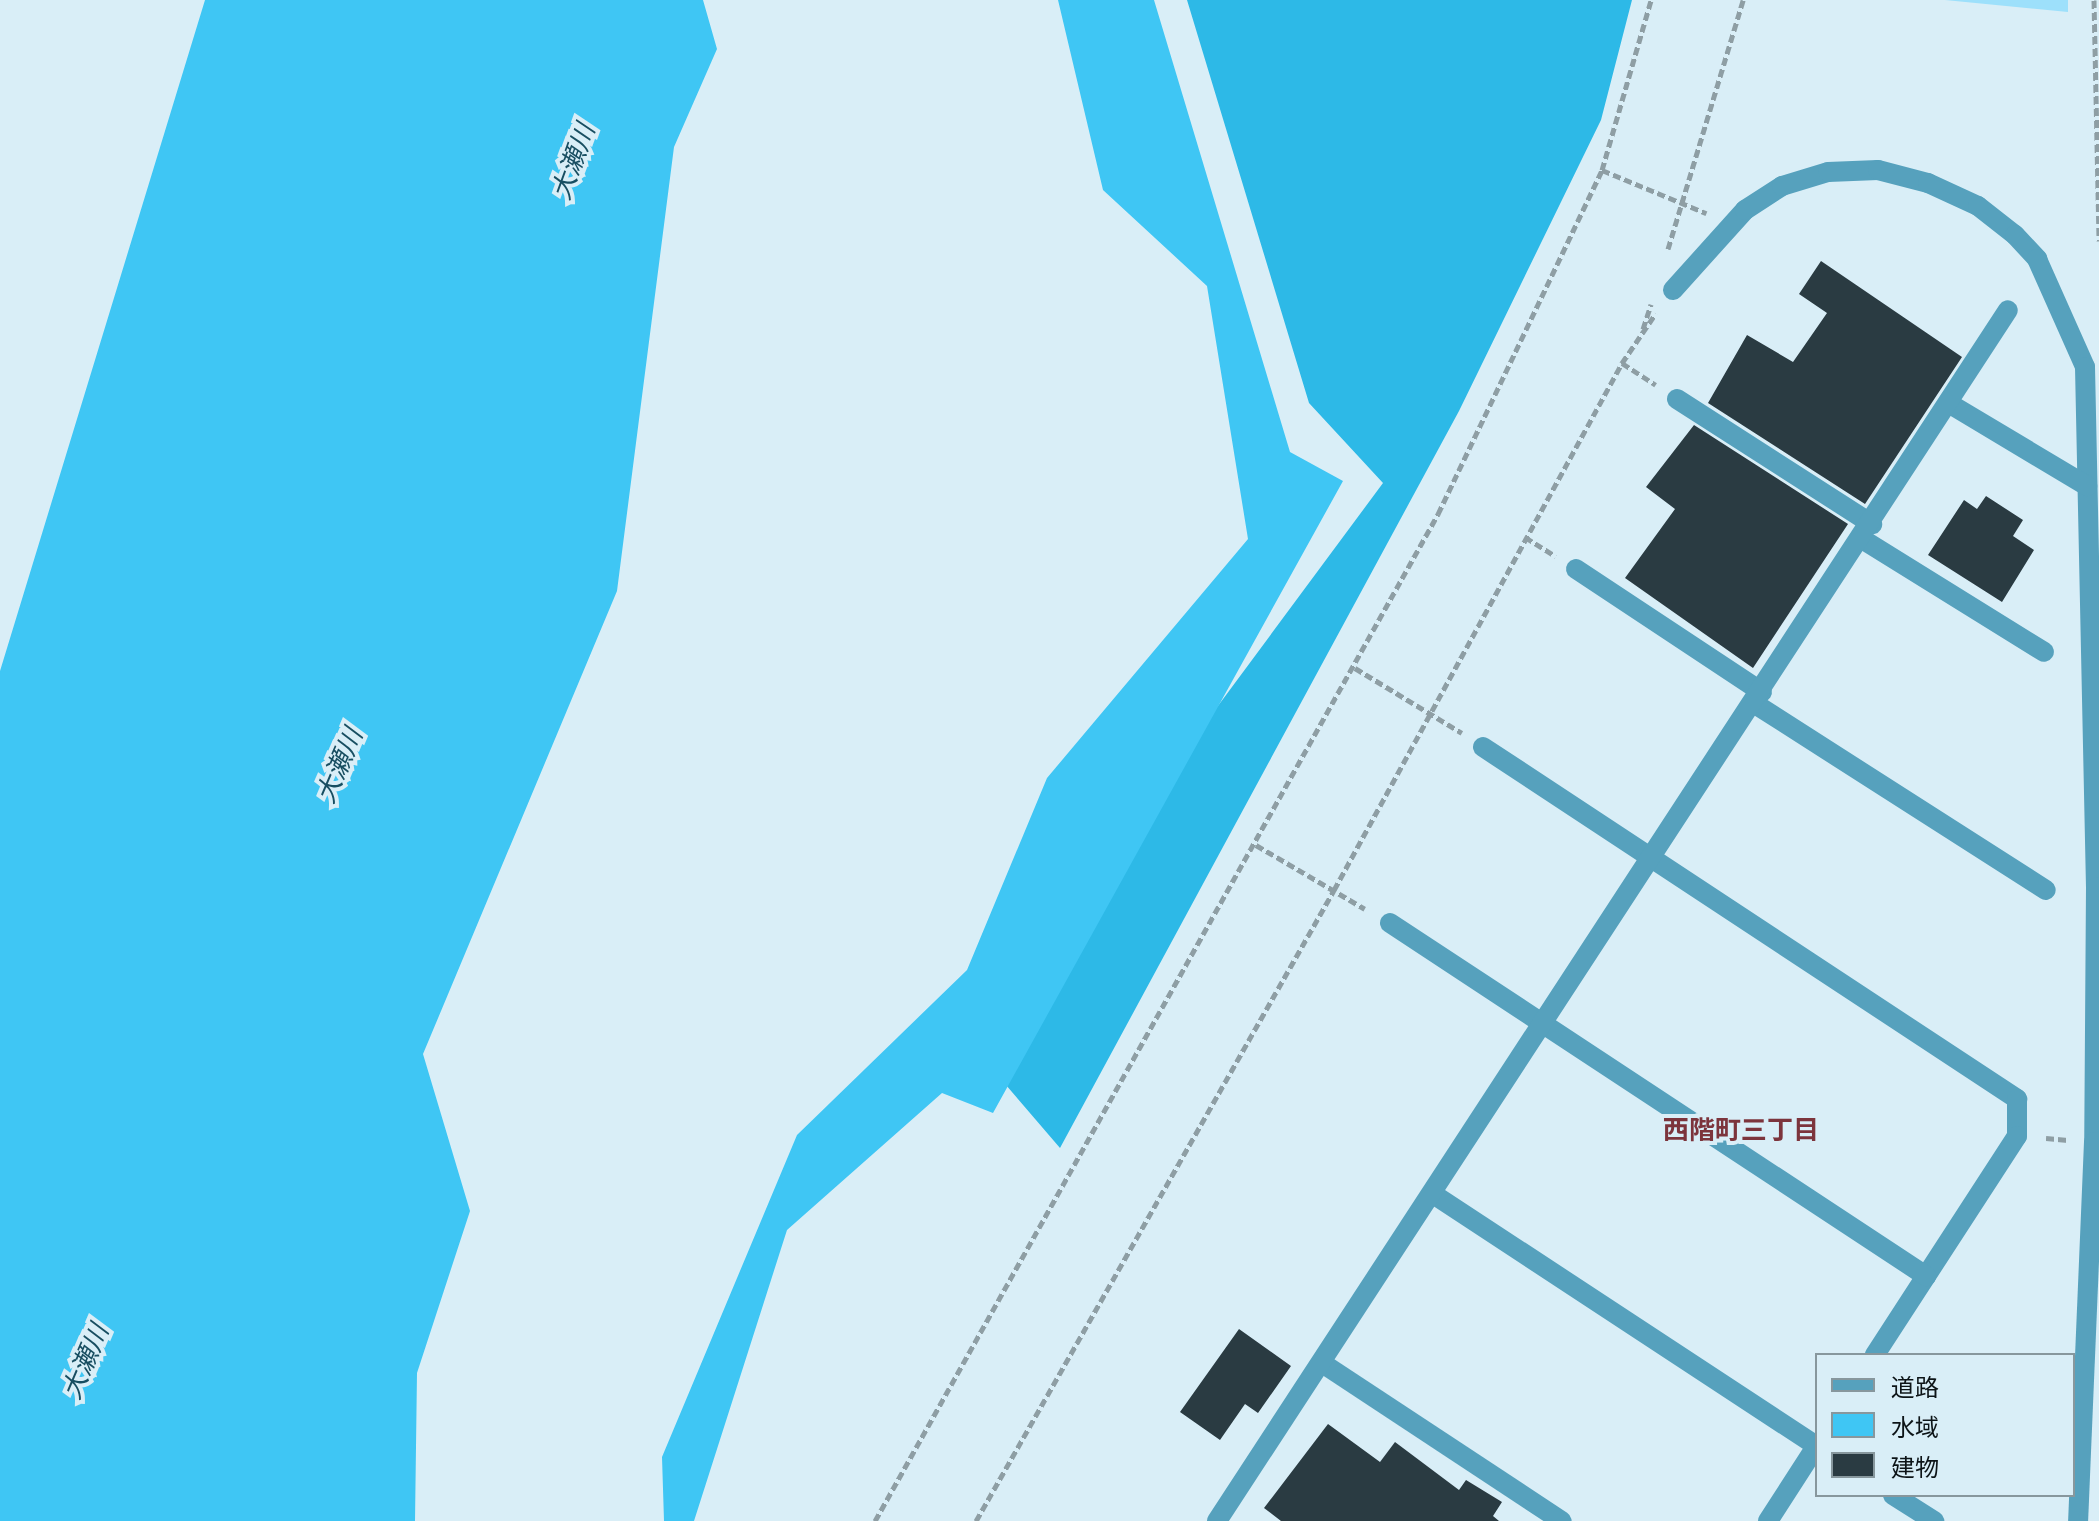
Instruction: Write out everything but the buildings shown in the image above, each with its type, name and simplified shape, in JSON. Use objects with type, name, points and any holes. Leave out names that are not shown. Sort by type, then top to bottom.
[{"type":"street","points":[[1664,291],[1733,224],[1782,186],[1828,172],[1878,170],[1928,183],[1978,206],[2037,259],[2085,367],[2095,647],[2094,1142],[2078,1521]]},
{"type":"street","points":[[1217,1521],[1653,860],[2008,310]]},
{"type":"street","points":[[1677,399],[2044,652]]},
{"type":"street","points":[[1950,404],[2087,486]]},
{"type":"street","points":[[1576,569],[1758,698],[2046,890]]},
{"type":"street","points":[[1483,747],[2017,1099],[2017,1136],[1876,1353]]},
{"type":"street","points":[[1390,923],[1926,1276]]},
{"type":"street","points":[[1433,1194],[1815,1445]]},
{"type":"street","points":[[1322,1363],[1562,1521]]},
{"type":"street","points":[[1768,1521],[1815,1449]]},
{"type":"street","points":[[1896,1497],[1934,1521]]},
{"type":"path","points":[[875,1521],[1355,668],[1438,514],[1602,170],[1651,0]]},
{"type":"path","points":[[1664,263],[1743,0]]},
{"type":"path","points":[[2094,0],[2099,241]]},
{"type":"path","points":[[1602,170],[1733,224]]},
{"type":"path","points":[[976,1521],[1334,890],[1664,291]]},
{"type":"path","points":[[1640,338],[1664,291]]},
{"type":"path","points":[[1622,363],[1677,399]]},
{"type":"path","points":[[1355,668],[1483,747]]},
{"type":"path","points":[[1256,845],[1390,923]]},
{"type":"path","points":[[2017,1136],[2094,1142]]},
{"type":"shaded area","points":[[1187,0],[1632,0],[1601,120],[1459,411],[1060,1148],[969,1042],[1383,483],[1309,403]]},
{"type":"shaded area","points":[[1945,0],[2068,0],[2068,12]]},
{"type":"water","name":"大瀬川","points":[[205,0],[703,0],[717,49],[674,147],[617,591],[423,1054],[470,1211],[417,1373],[415,1521],[0,1521],[0,671]]},
{"type":"water","points":[[1058,0],[1154,0],[1290,452],[1343,481],[993,1113],[942,1093],[787,1230],[694,1521],[664,1521],[662,1457],[797,1135],[967,970],[1047,778],[1248,539],[1207,286],[1103,190]]},
{"type":"district","name":"西階町三丁目","points":[[1741,1131]]}]
